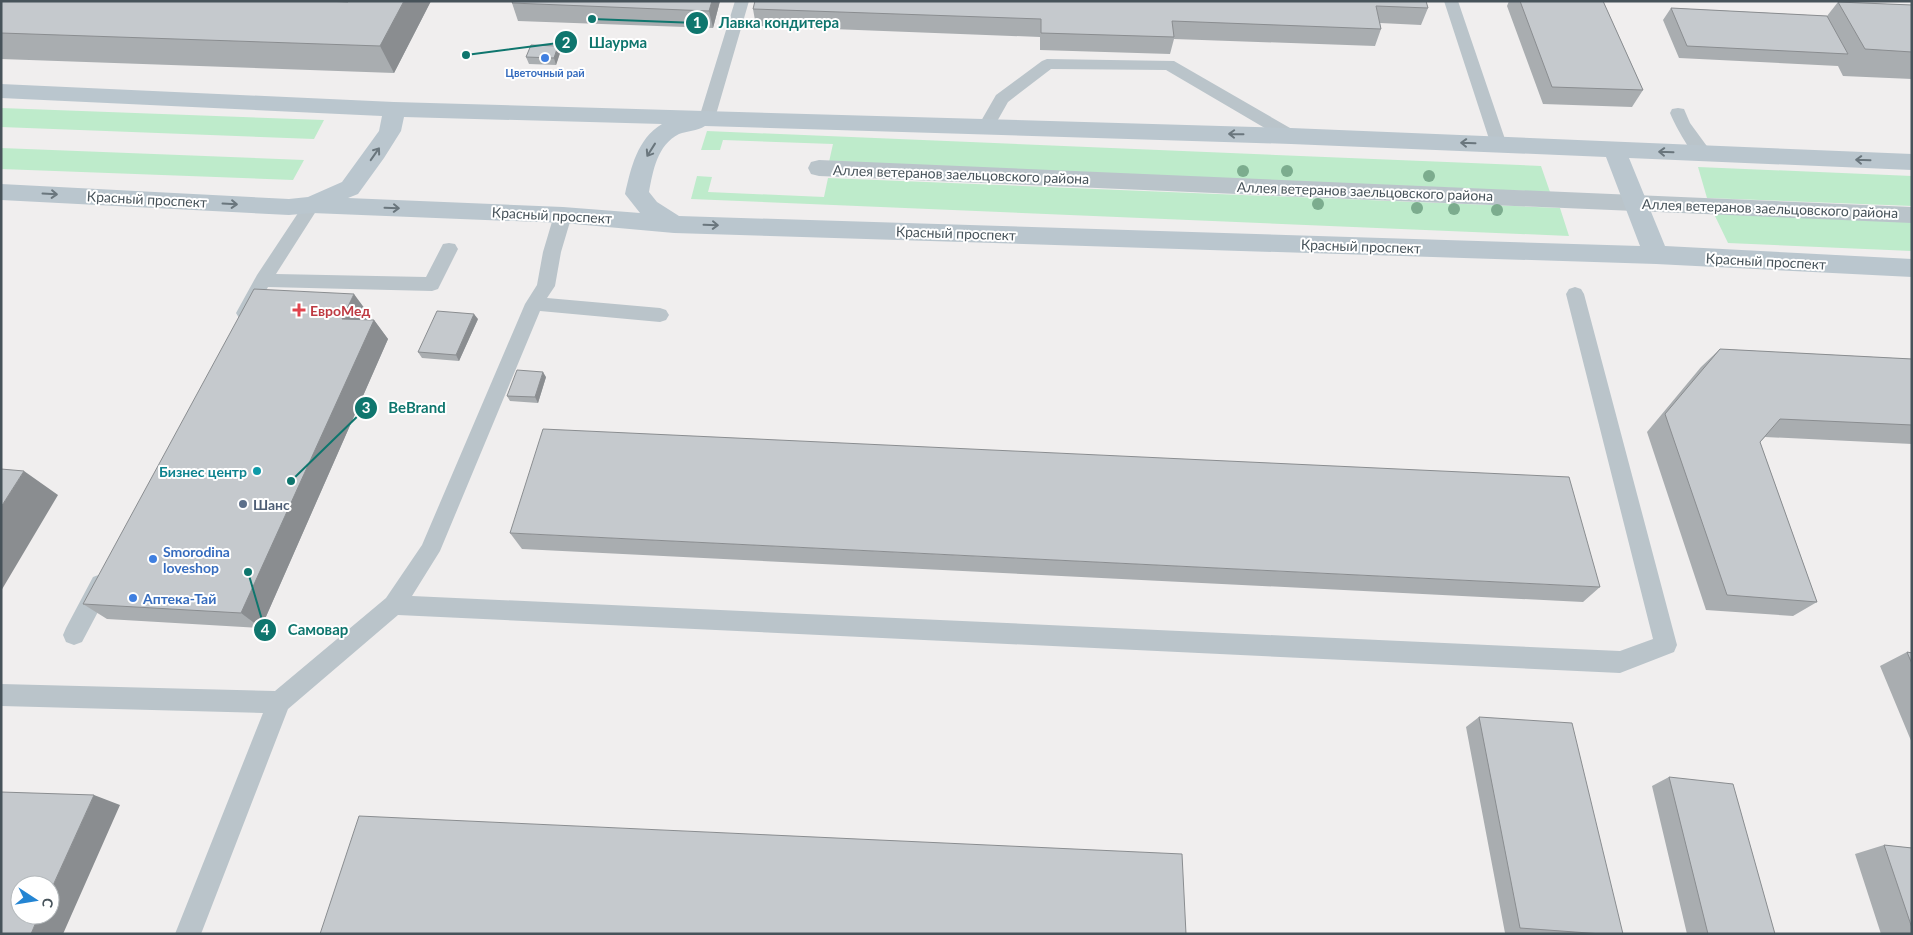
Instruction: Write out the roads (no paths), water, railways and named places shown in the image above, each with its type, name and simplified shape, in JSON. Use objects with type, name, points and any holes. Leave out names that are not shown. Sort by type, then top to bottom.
[{"type":"main road","points":[[1,91],[394,108],[985,128],[1291,136],[1912,162]]},
{"type":"main road","points":[[312,205],[350,188],[390,131],[394,108]]},
{"type":"main road","points":[[674,224],[649,208],[637,194],[642,166],[653,146],[668,130],[706,118]]},
{"type":"main road","points":[[1615,150],[1656,255]]},
{"type":"main road","name":"Красный проспект","points":[[1,192],[290,207],[312,205],[563,215],[674,224],[1656,255],[1912,268]]},
{"type":"street","name":"Аллея ветеранов заельцовского района","points":[[819,168],[1912,214]]},
{"type":"lane","points":[[706,118],[742,1]]},
{"type":"lane","points":[[1451,1],[1499,145]]},
{"type":"lane","points":[[985,128],[1002,99],[1047,64],[1169,65],[1291,136]]},
{"type":"lane","points":[[1678,113],[1682,124],[1703,153]]},
{"type":"lane","points":[[236,332],[263,280],[312,205]]},
{"type":"lane","points":[[188,934],[279,702],[394,605],[430,551],[534,304],[546,286],[552,252],[563,215]]},
{"type":"lane","points":[[263,280],[432,284],[449,250]]},
{"type":"lane","points":[[394,605],[1620,662],[1666,645],[1575,294]]},
{"type":"lane","points":[[534,304],[660,315]]},
{"type":"lane","points":[[74,635],[111,566]]},
{"type":"lane","points":[[1,695],[279,702]]},
{"type":"place","name":"Лавка кондитера","points":[[592,19]]},
{"type":"place","name":"Шаурма","points":[[466,55]]},
{"type":"place","name":"Цветочный рай","points":[[545,58]]},
{"type":"place","name":"ЕвроМед","points":[[299,310]]},
{"type":"place","name":"Бизнес центр","points":[[257,471]]},
{"type":"place","name":"BeBrand","points":[[291,481]]},
{"type":"place","name":"Шанс","points":[[243,504]]},
{"type":"place","name":"Smorodina loveshop","points":[[153,559]]},
{"type":"place","name":"Самовар","points":[[248,572]]},
{"type":"place","name":"Аптека-Тай","points":[[133,598]]}]
